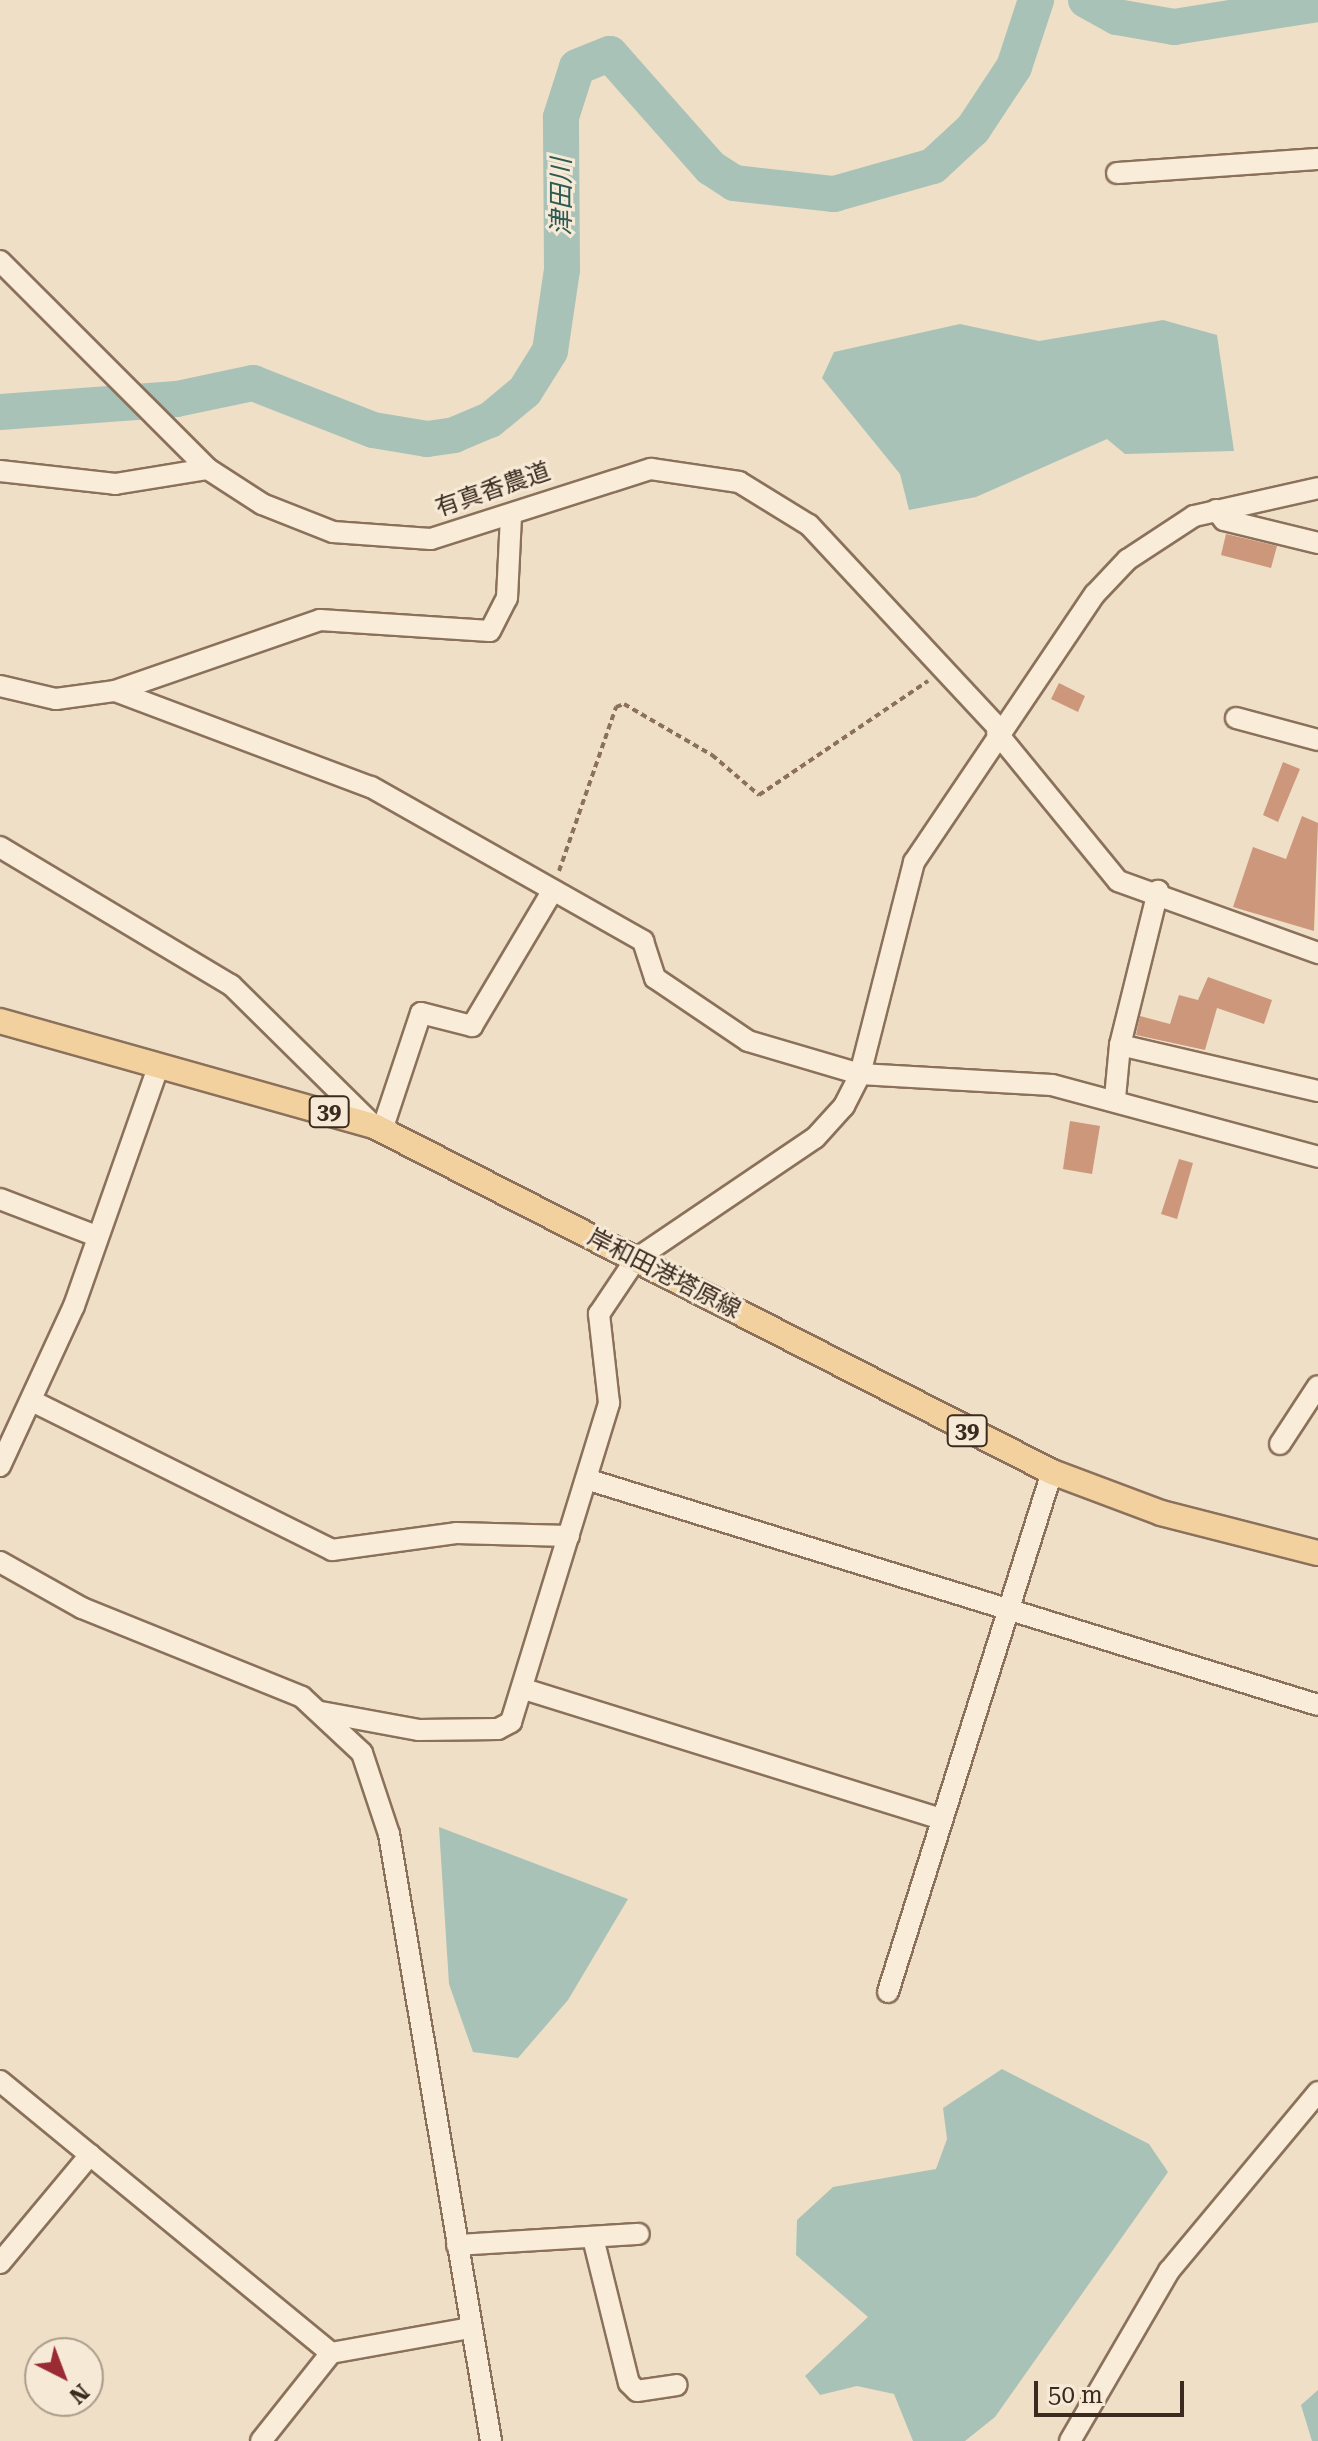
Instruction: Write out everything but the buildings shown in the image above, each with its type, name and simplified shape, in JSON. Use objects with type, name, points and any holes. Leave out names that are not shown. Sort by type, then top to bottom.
[{"type":"main road","name":"岸和田港塔原線","points":[[0,1021],[378,1128],[1052,1472],[1136,1506],[1318,1553]]},
{"type":"street","points":[[1117,173],[1318,159]]},
{"type":"street","name":"有真香農道","points":[[0,261],[208,469],[296,520],[376,540],[431,539],[651,469],[739,482],[809,525],[947,668],[1118,881],[1158,891],[1318,953]]},
{"type":"street","points":[[0,471],[115,484],[208,469]]},
{"type":"street","points":[[321,1712],[419,1730],[498,1729],[511,1722],[524,1689],[609,1403],[599,1314],[636,1259],[815,1138],[844,1106],[860,1074],[914,862],[999,732],[1127,560],[1163,532],[1216,510],[1318,488]]},
{"type":"street","points":[[1216,510],[1224,520],[1318,543]]},
{"type":"street","points":[[0,686],[56,699],[115,691],[320,620],[490,631],[507,598],[511,515]]},
{"type":"street","points":[[115,691],[371,787],[643,941],[655,978],[748,1041],[860,1074],[1052,1085],[1115,1098],[1318,1157]]},
{"type":"street","points":[[1236,718],[1318,740]]},
{"type":"street","points":[[0,847],[231,985],[378,1128],[421,1013],[472,1026],[552,892]]},
{"type":"street","points":[[1115,1098],[1120,1045],[1158,891]]},
{"type":"street","points":[[1120,1045],[1318,1091]]},
{"type":"street","points":[[0,1466],[74,1306],[94,1235],[159,1065]]},
{"type":"street","points":[[0,1199],[94,1235]]},
{"type":"street","points":[[1280,1444],[1318,1386]]},
{"type":"street","points":[[32,1401],[332,1550],[456,1533],[569,1536]]},
{"type":"street","points":[[888,1992],[1052,1472]]},
{"type":"street","points":[[586,1479],[1008,1612],[1318,1705]]},
{"type":"street","points":[[0,1562],[82,1608],[258,1675],[321,1712],[362,1753],[379,1789],[491,2441]]},
{"type":"street","points":[[524,1689],[942,1819]]},
{"type":"street","points":[[0,2081],[331,2353]]},
{"type":"street","points":[[1070,2441],[1169,2271],[1318,2092]]},
{"type":"street","points":[[0,2263],[90,2155]]},
{"type":"street","points":[[457,2245],[639,2234]]},
{"type":"street","points":[[593,2238],[629,2383],[637,2391],[677,2385]]},
{"type":"street","points":[[261,2441],[331,2353],[470,2328]]},
{"type":"path","points":[[552,892],[616,707],[624,704],[712,755],[759,795],[947,668]]},
{"type":"shaded area","points":[[1163,320],[1217,335],[1234,451],[1125,454],[1107,439],[976,497],[909,510],[900,474],[822,378],[834,352],[960,324],[1039,341]]},
{"type":"shaded area","points":[[439,1827],[628,1899],[568,2000],[518,2058],[473,2052],[449,1984]]},
{"type":"shaded area","points":[[1002,2069],[1149,2144],[1168,2172],[995,2417],[965,2441],[913,2441],[894,2394],[857,2386],[820,2395],[805,2376],[868,2317],[796,2255],[797,2220],[833,2187],[936,2169],[947,2139],[943,2108]]},
{"type":"shaded area","points":[[1318,2390],[1318,2441],[1312,2441],[1301,2405]]},
{"type":"waterway","name":"津田川","points":[[0,412],[177,399],[253,383],[373,430],[427,439],[454,435],[490,420],[525,391],[550,351],[562,270],[561,117],[577,67],[610,54],[711,168],[734,183],[834,194],[933,166],[973,129],[1014,67],[1036,0]]},
{"type":"waterway","name":"津田川","points":[[1086,0],[1117,17],[1174,27],[1318,4]]}]
